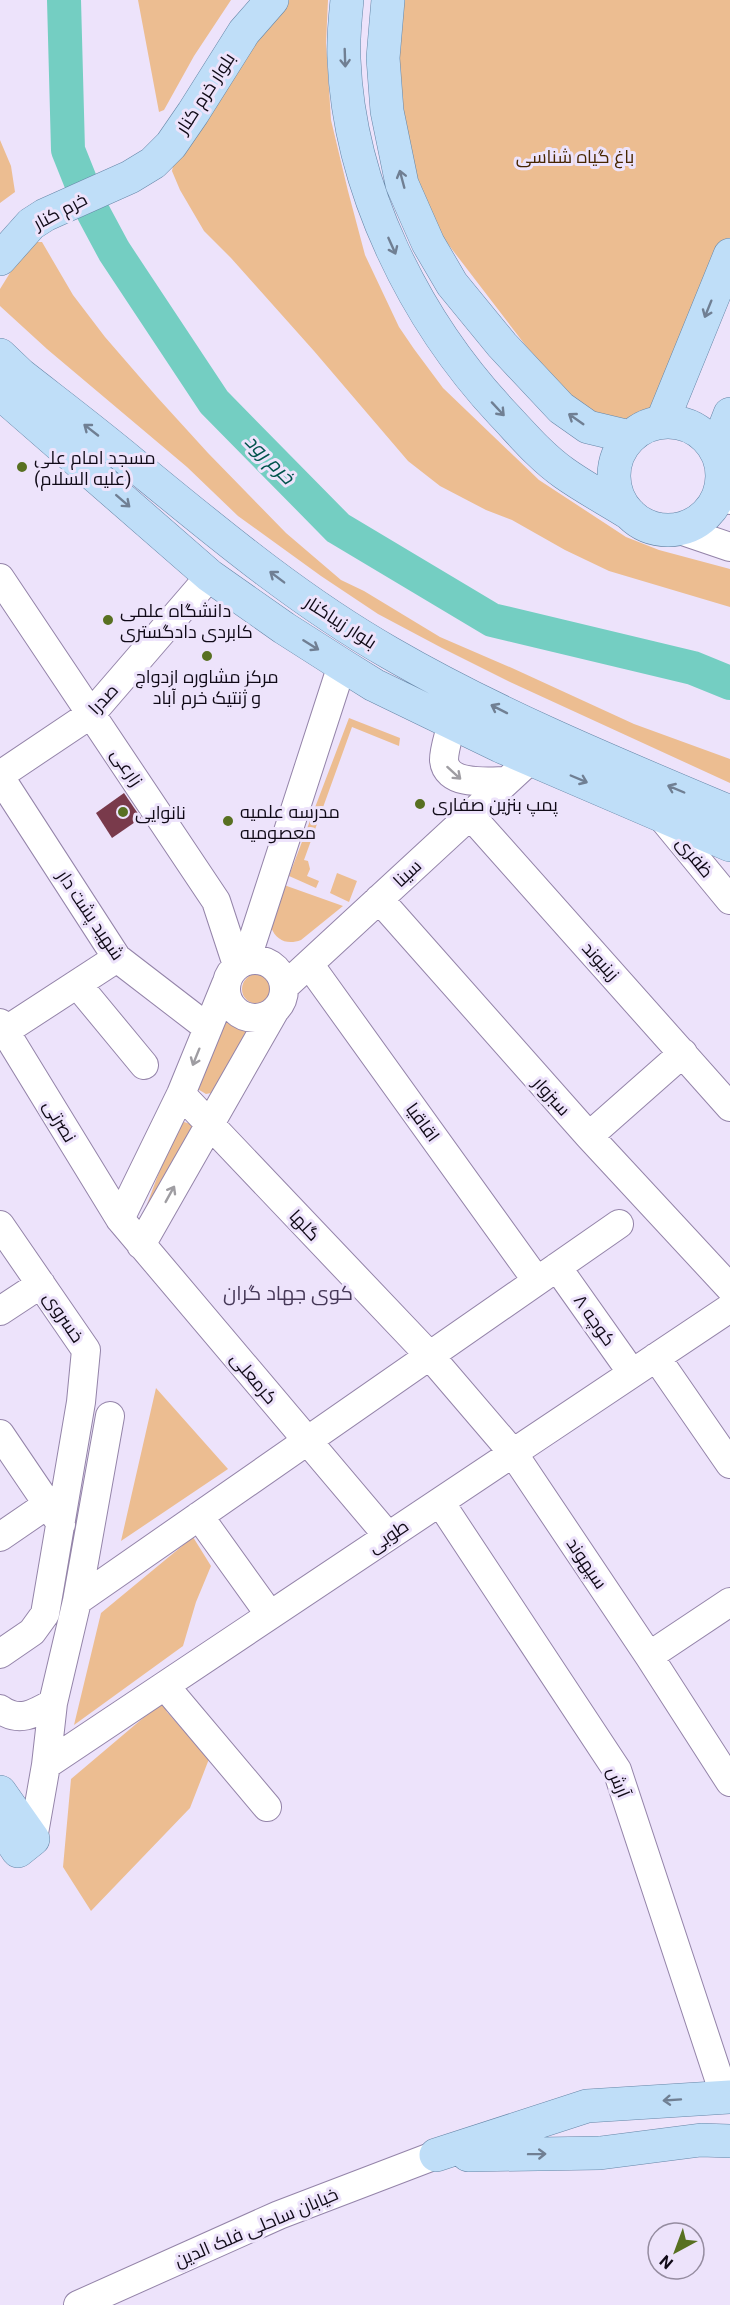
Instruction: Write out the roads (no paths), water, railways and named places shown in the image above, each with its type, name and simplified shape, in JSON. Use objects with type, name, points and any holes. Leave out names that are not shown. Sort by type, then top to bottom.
[{"type":"main road","name":"بلوار خرم کنار","points":[[127,167],[179,103],[227,24],[246,0]]},
{"type":"main road","name":"بلوار خرم کنار","points":[[127,167],[153,163],[171,145],[244,32],[272,0]]},
{"type":"main road","points":[[346,0],[344,60],[352,129],[368,188],[415,296],[482,391],[536,449],[564,473],[644,524],[660,529],[677,529],[693,524],[725,496],[721,466],[716,450],[693,428],[679,423],[662,422],[645,427],[630,437],[620,451],[615,467],[615,484],[620,500],[630,514]]},
{"type":"main road","points":[[388,0],[383,58],[387,111],[402,184],[428,243],[452,284],[502,345],[561,408],[588,427],[630,437]]},
{"type":"main road","name":"خرم کنار","points":[[0,259],[31,224],[42,206],[127,167]]},
{"type":"main road","points":[[0,230],[42,206]]},
{"type":"main road","points":[[662,422],[730,255]]},
{"type":"main road","points":[[0,347],[7,374]]},
{"type":"main road","name":"بلوار زیباکنار","points":[[7,374],[210,576],[284,628],[374,685],[531,759],[730,844]]},
{"type":"main road","name":"بلوار زیباکنار","points":[[7,374],[280,580],[389,653],[529,723],[730,812]]},
{"type":"main road","points":[[716,450],[730,414]]},
{"type":"main road","points":[[374,685],[389,653]]},
{"type":"main road","points":[[0,1792],[33,1839],[18,1851],[0,1825]]},
{"type":"main road","points":[[436,2155],[587,2106],[727,2097]]},
{"type":"main road","points":[[600,2105],[589,2115],[585,2126],[589,2138],[606,2152]]},
{"type":"main road","points":[[436,2155],[606,2152],[701,2140],[730,2141]]},
{"type":"street","points":[[677,529],[730,547]]},
{"type":"street","name":"صدرا","points":[[0,776],[91,714],[210,576]]},
{"type":"street","name":"زارعی","points":[[0,578],[216,901],[236,970]]},
{"type":"street","points":[[120,1219],[181,1094],[208,1028],[236,970],[256,959],[266,962],[281,976],[279,998],[264,1017],[252,1018],[241,1014],[229,1001],[236,970],[342,665]]},
{"type":"street","points":[[452,722],[444,761],[448,770],[459,779],[478,782],[507,781]]},
{"type":"street","name":"سینا","points":[[141,1245],[279,998],[309,964],[531,759]]},
{"type":"street","name":"شهید پشت دار","points":[[0,776],[117,958],[208,1028]]},
{"type":"street","name":"زینیوند","points":[[470,815],[730,1107]]},
{"type":"street","name":"ظفری","points":[[660,815],[730,900]]},
{"type":"street","name":"سبزوار","points":[[379,899],[589,1136],[730,1288]]},
{"type":"street","points":[[2,1027],[117,958]]},
{"type":"street","name":"اقاقیا","points":[[309,964],[547,1274]]},
{"type":"street","points":[[77,984],[144,1065]]},
{"type":"street","name":"نصرتی","points":[[2,1027],[120,1219]]},
{"type":"street","points":[[589,1136],[683,1053]]},
{"type":"street","name":"گلها","points":[[181,1094],[429,1356]]},
{"type":"street","name":"کرمعلی","points":[[120,1219],[388,1536]]},
{"type":"street","points":[[76,1601],[619,1224]]},
{"type":"street","name":"خسروی","points":[[0,1225],[86,1350],[81,1402],[54,1514]]},
{"type":"street","name":"کوچه ۸","points":[[547,1274],[632,1373]]},
{"type":"street","name":"خسروی","points":[[0,1311],[41,1284]]},
{"type":"street","name":"طوبی","points":[[46,1765],[730,1308]]},
{"type":"street","name":"سپهوند","points":[[429,1356],[513,1453],[730,1782]]},
{"type":"street","points":[[656,1357],[730,1464]]},
{"type":"street","points":[[33,1839],[46,1765],[53,1703],[76,1601],[110,1416]]},
{"type":"street","points":[[0,1434],[54,1514],[45,1614],[32,1632],[0,1654]]},
{"type":"street","name":"آرش","points":[[440,1502],[617,1770],[727,2097]]},
{"type":"street","points":[[0,1537],[54,1514]]},
{"type":"street","points":[[199,1516],[270,1615]]},
{"type":"street","points":[[649,1656],[730,1602]]},
{"type":"street","points":[[165,1686],[267,1807]]},
{"type":"street","points":[[0,1709],[8,1715],[26,1717],[53,1703]]},
{"type":"street","name":"خیابان ساحلی فلک الدین","points":[[78,2305],[279,2215],[436,2155]]},
{"type":"waterway","name":"خرم رود","points":[[64,0],[68,150],[92,210],[114,251],[214,402],[338,528],[492,620],[693,668],[730,683]]},
{"type":"place","name":"مسجد امام علی (علیه السلام)","points":[[22,467]]},
{"type":"place","name":"دانشگاه علمی کابردی دادگستری","points":[[108,620]]},
{"type":"place","name":"مرکز مشاوره ازدواج و ژنتیک خرم آباد","points":[[207,656]]},
{"type":"place","name":"پمپ بنزین صفاری","points":[[420,804]]},
{"type":"place","name":"نانوایی","points":[[123,812]]},
{"type":"place","name":"مدرسه علمیه معصومیه","points":[[228,821]]},
{"type":"district","name":"کوی جهاد گران","points":[[288,1293]]},
{"type":"park label","name":"باغ گیاه شناسی","points":[[575,156]]}]
